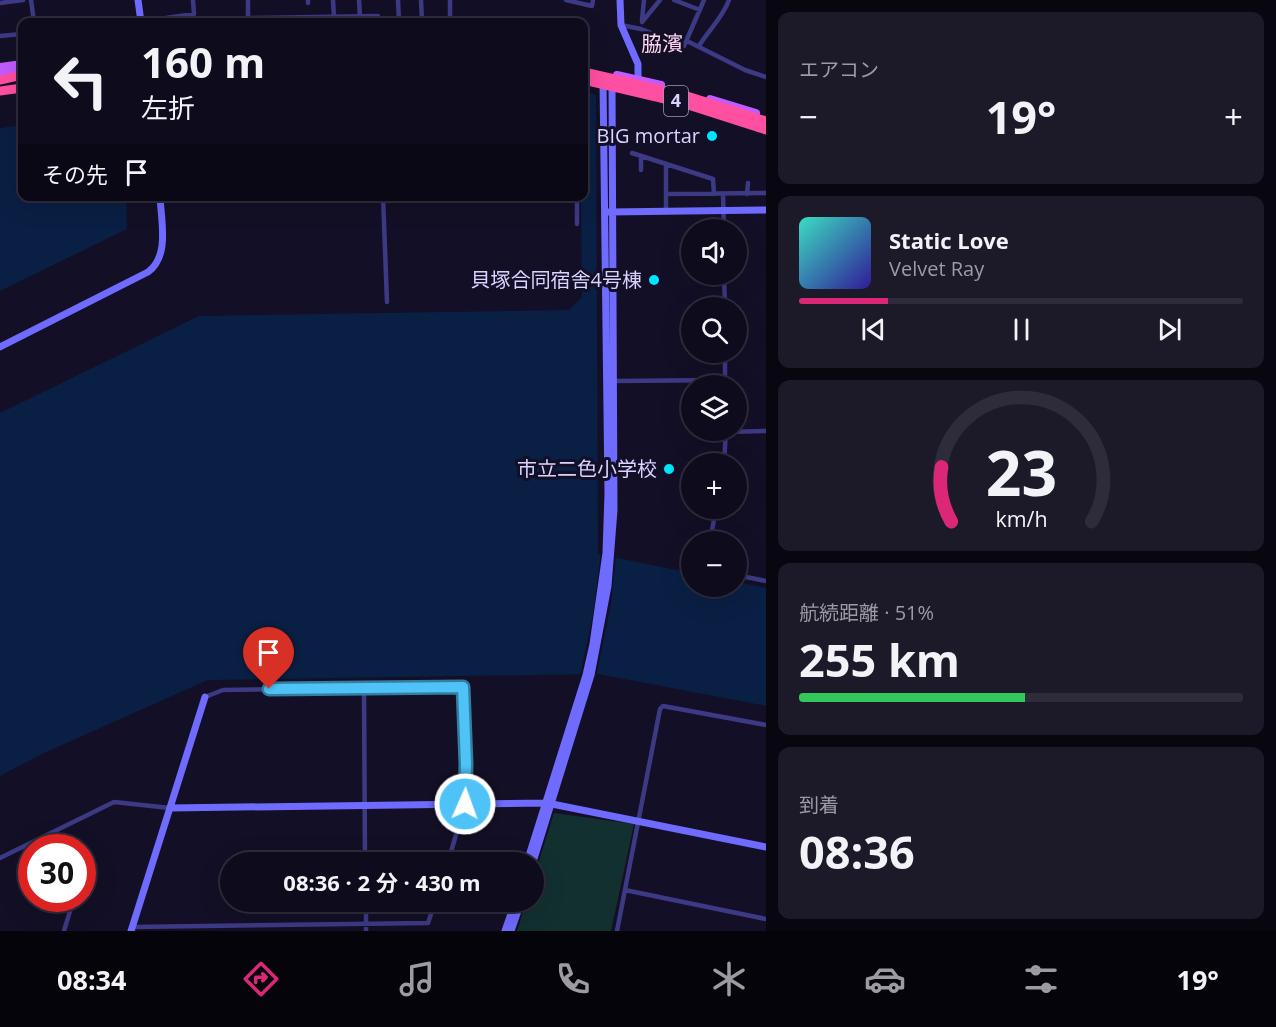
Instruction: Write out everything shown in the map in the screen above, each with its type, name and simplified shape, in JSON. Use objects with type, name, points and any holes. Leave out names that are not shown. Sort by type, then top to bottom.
[{"type":"highway","name":"4","points":[[588,71],[684,95],[766,119]]},
{"type":"highway","points":[[0,82],[18,75]]},
{"type":"highway","points":[[0,82],[18,80]]},
{"type":"highway","name":"4","points":[[588,83],[682,103],[766,131]]},
{"type":"highway","points":[[0,93],[18,91]]},
{"type":"main road","points":[[0,67],[18,65]]},
{"type":"main road","points":[[588,71],[638,79],[696,95],[766,119]]},
{"type":"main road","points":[[0,74],[18,74]]},
{"type":"main road","points":[[588,83],[766,131]]},
{"type":"street","points":[[0,3],[23,0]]},
{"type":"street","points":[[31,0],[33,18]]},
{"type":"street","points":[[138,0],[141,18]]},
{"type":"street","points":[[166,18],[194,14],[193,0]]},
{"type":"street","points":[[248,0],[248,18],[378,16]]},
{"type":"street","points":[[333,0],[334,17]]},
{"type":"street","points":[[359,0],[360,17]]},
{"type":"street","points":[[398,0],[399,18]]},
{"type":"street","points":[[421,0],[422,18]]},
{"type":"street","points":[[450,0],[450,18]]},
{"type":"street","points":[[566,0],[592,6],[593,0]]},
{"type":"street","points":[[620,0],[621,25],[638,64],[638,79]]},
{"type":"street","points":[[641,29],[644,0]]},
{"type":"street","points":[[642,22],[660,0]]},
{"type":"street","points":[[674,0],[700,10]]},
{"type":"street","points":[[621,25],[641,29],[684,46],[704,0]]},
{"type":"street","points":[[699,46],[727,7],[729,0]]},
{"type":"street","points":[[0,36],[18,34]]},
{"type":"street","points":[[687,41],[766,78]]},
{"type":"street","points":[[604,73],[607,89],[609,554]]},
{"type":"street","points":[[607,89],[613,74]]},
{"type":"street","points":[[632,153],[713,179],[714,194]]},
{"type":"street","points":[[641,157],[641,170]]},
{"type":"street","points":[[666,165],[666,211]]},
{"type":"street","points":[[747,194],[748,183]]},
{"type":"street","points":[[666,194],[766,193]]},
{"type":"street","points":[[723,194],[724,219]]},
{"type":"street","points":[[0,347],[156,266],[162,253],[160,201]]},
{"type":"street","points":[[384,201],[387,302]]},
{"type":"street","points":[[577,201],[577,224]]},
{"type":"street","points":[[607,212],[766,210]]},
{"type":"street","points":[[536,852],[588,675],[609,554],[614,510],[614,381],[607,212]]},
{"type":"street","points":[[614,381],[681,382]]},
{"type":"street","points":[[747,431],[766,431]]},
{"type":"street","points":[[747,577],[766,580]]},
{"type":"street","points":[[432,912],[428,922],[132,929],[205,697],[223,690],[463,687],[465,804],[451,852]]},
{"type":"street","points":[[364,688],[365,852]]},
{"type":"street","points":[[617,931],[660,709],[663,706],[766,725]]},
{"type":"street","points":[[0,858],[114,802],[170,808],[549,804],[766,847]]},
{"type":"street","points":[[531,852],[549,804]]},
{"type":"street","points":[[625,891],[766,919]]},
{"type":"street","points":[[64,931],[70,912]]},
{"type":"street","points":[[366,912],[366,931]]},
{"type":"street","points":[[505,931],[512,912]]},
{"type":"street","points":[[512,931],[518,912]]},
{"type":"green space","points":[[554,813],[634,824],[611,931],[517,931],[523,912],[544,912],[544,852],[542,852]]},
{"type":"water","points":[[588,92],[596,95],[598,554],[681,571],[681,597],[747,597],[747,584],[766,588],[766,706],[598,674],[208,680],[44,753],[0,776],[0,413],[199,316],[569,310],[582,297],[581,201],[588,201]]},
{"type":"water","points":[[18,126],[18,201],[126,201],[127,229],[0,291],[0,128]]},
{"type":"pier","points":[[601,552],[616,555],[611,604],[596,677],[587,677],[580,675],[593,615]]},
{"type":"place","name":"BIG mortar","points":[[712,136]]},
{"type":"place","name":"貝塚合同宿舎4号棟","points":[[654,280]]},
{"type":"place","name":"市立二色小学校","points":[[669,469]]},
{"type":"district","name":"脇濱","points":[[662,44]]},
{"type":"route","points":[[269,689],[463,687],[465,804]]}]
